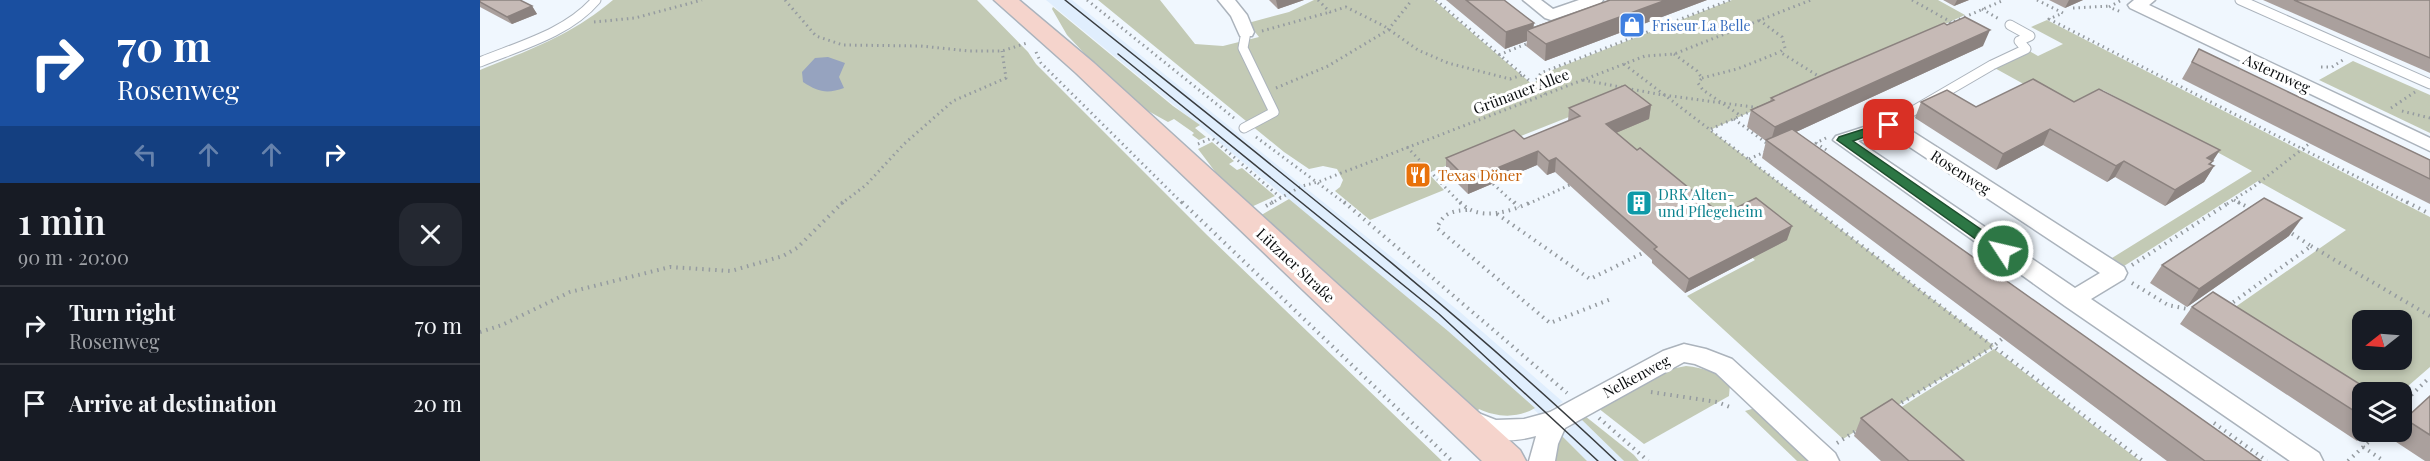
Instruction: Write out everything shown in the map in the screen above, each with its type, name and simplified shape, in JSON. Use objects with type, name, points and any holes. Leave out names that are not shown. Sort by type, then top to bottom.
[{"type":"main road","name":"Lützner Straße","points":[[1005,0],[1085,68],[1507,461]]},
{"type":"main road","name":"Lützner Straße","points":[[1028,0],[1061,34],[1085,68]]},
{"type":"street","points":[[1226,0],[1239,15],[1246,32]]},
{"type":"street","points":[[1531,0],[1551,15],[1595,0]]},
{"type":"street","name":"Asternweg","points":[[2142,3],[2430,145]]},
{"type":"street","points":[[1843,140],[1889,125]]},
{"type":"street","name":"Rosenweg","points":[[1889,125],[2116,273]]},
{"type":"street","points":[[1843,140],[2310,461]]},
{"type":"street","points":[[2073,300],[2116,273]]},
{"type":"street","name":"Nelkenweg","points":[[1452,411],[1494,430],[1524,429],[1556,421],[1615,386],[1671,357],[1684,353],[1698,355],[1724,366],[1822,458]]},
{"type":"street","points":[[1542,461],[1545,444],[1556,421]]},
{"type":"lane","points":[[480,62],[586,13],[596,0]]},
{"type":"lane","points":[[2240,0],[2429,83]]},
{"type":"lane","points":[[1889,125],[2026,49],[2019,41],[2030,36],[2010,25]]},
{"type":"lane","points":[[1244,128],[1274,112],[1243,48],[1246,32]]},
{"type":"path","points":[[570,21],[610,22],[644,16],[702,0]]},
{"type":"path","points":[[785,0],[816,36],[843,45],[1002,51],[1027,43]]},
{"type":"path","points":[[1087,0],[1244,128],[1318,182],[1574,399]]},
{"type":"path","points":[[1318,0],[1330,12]]},
{"type":"path","points":[[1265,93],[1328,66],[1388,30],[1412,0]]},
{"type":"path","points":[[1436,0],[1545,94]]},
{"type":"path","points":[[1533,84],[1541,74],[1550,70],[1730,0]]},
{"type":"path","name":"Grünauer Allee","points":[[1245,218],[1302,186],[1318,182],[1645,56],[1674,54],[1811,0]]},
{"type":"path","points":[[1912,0],[1957,30]]},
{"type":"path","points":[[1937,29],[2004,0]]},
{"type":"path","points":[[2037,0],[2063,13]]},
{"type":"path","points":[[2073,8],[2142,3]]},
{"type":"path","points":[[1246,32],[1266,31],[1346,7],[1418,50],[1448,63],[1510,80],[1522,75]]},
{"type":"path","points":[[2068,10],[2049,20],[2430,214]]},
{"type":"path","points":[[1499,55],[1532,42],[1551,15]]},
{"type":"path","points":[[1741,116],[1703,90],[1698,83],[1702,78],[1737,69],[1785,48],[1782,37],[1759,20]]},
{"type":"path","points":[[1019,35],[1036,52],[1041,63],[1215,235],[1452,461]]},
{"type":"path","points":[[480,332],[502,325],[570,292],[669,267],[731,271],[790,252],[797,248],[838,205],[866,185],[904,144],[953,101],[1006,78],[1002,51]]},
{"type":"path","points":[[1780,52],[1824,80],[1813,84]]},
{"type":"path","points":[[1674,54],[1697,71],[1702,78]]},
{"type":"path","points":[[1624,64],[2143,461]]},
{"type":"path","points":[[1583,80],[1663,95],[1760,108],[1711,129]]},
{"type":"path","points":[[2429,83],[2387,111],[2395,110],[2430,118]]},
{"type":"path","points":[[1734,119],[1774,147],[1749,159]]},
{"type":"path","points":[[1192,139],[1198,145],[1212,138],[1281,198]]},
{"type":"path","points":[[1805,142],[1843,140]]},
{"type":"path","points":[[2116,273],[2128,268],[2234,200],[2310,143]]},
{"type":"path","points":[[1407,147],[1467,210]]},
{"type":"path","points":[[1578,182],[1519,208],[1497,214],[1467,210],[1447,212],[1440,219],[1437,228],[1550,323],[1611,299]]},
{"type":"path","points":[[1493,184],[1519,208]]},
{"type":"path","points":[[2234,200],[2263,216]]},
{"type":"path","points":[[1497,214],[1590,279],[1656,246]]},
{"type":"path","points":[[2279,225],[2430,316]]},
{"type":"path","points":[[2234,315],[2224,309],[2311,246]]},
{"type":"path","points":[[2116,273],[2168,305],[2192,310]]},
{"type":"path","points":[[1886,412],[1994,346],[2003,338]]},
{"type":"path","points":[[2412,394],[2430,377]]},
{"type":"path","points":[[1615,386],[1718,402],[1730,406]]},
{"type":"path","points":[[1896,406],[1905,414]]},
{"type":"path","points":[[1591,412],[1648,461]]},
{"type":"path","points":[[1822,458],[1867,424]]},
{"type":"path","points":[[2348,461],[2368,442]]},
{"type":"path","points":[[2363,447],[2384,461]]},
{"type":"shaded area","points":[[1046,0],[1072,0],[1460,312],[1563,402],[1540,415],[1448,331]]},
{"type":"shaded area","points":[[1581,419],[1624,461],[1587,461],[1561,435]]},
{"type":"green space","points":[[613,0],[977,0],[1028,52],[1036,64],[1207,235],[1442,461],[480,461],[480,70],[565,32]]},
{"type":"green space","points":[[1098,0],[1160,0],[1195,44],[1223,46],[1259,37],[1248,23],[1289,12],[1314,0],[1434,0],[1533,85],[1542,74],[1732,0],[1938,0],[1965,15],[1710,130],[1994,346],[1843,439],[1687,296],[1755,260],[1579,113],[1428,173],[1444,190],[1370,220],[1335,191],[1343,180],[1337,169],[1323,166],[1309,169],[1284,152]]},
{"type":"green space","points":[[1053,7],[1173,106],[1200,125],[1195,128],[1206,137],[1199,140],[1192,135],[1194,133],[1174,119],[1168,122],[1141,107],[1101,71],[1067,35]]},
{"type":"green space","points":[[2047,20],[2430,217],[2430,367],[2412,383],[2352,382],[2352,387],[2231,310],[2346,230],[2258,181],[2124,266],[2112,258],[2252,171],[2103,90],[2067,108],[1991,66],[2026,49],[2038,56],[2063,44],[2031,27]]},
{"type":"green space","points":[[2353,61],[2430,95],[2430,133],[2319,80]]},
{"type":"green space","points":[[1212,142],[1234,161],[1229,164],[1237,170],[1242,168],[1275,196],[1249,208],[1226,186],[1198,149]]},
{"type":"green space","points":[[1289,199],[1448,331],[1535,408],[1514,415],[1492,414],[1479,409],[1477,412],[1258,217]]},
{"type":"green space","points":[[1994,349],[2140,461],[1962,461],[1900,408]]},
{"type":"green space","points":[[1686,366],[1704,369],[1720,376],[1730,384],[1729,396],[1644,444],[1598,408],[1671,369]]},
{"type":"green space","points":[[1755,408],[1811,461],[1797,461],[1745,411]]},
{"type":"green space","points":[[1585,416],[1639,461],[1624,461],[1581,419]]},
{"type":"green space","points":[[1561,435],[1587,461],[1552,461]]},
{"type":"water","points":[[828,57],[845,63],[839,77],[844,88],[823,91],[803,82],[802,72],[815,58]]},
{"type":"building","points":[[480,0],[520,0],[532,6],[507,17]]},
{"type":"building","points":[[1466,0],[1504,0],[1534,23],[1506,32]]},
{"type":"building","points":[[1610,0],[1666,0],[1546,44],[1527,30]]},
{"type":"building","points":[[2294,0],[2430,0],[2430,58]]},
{"type":"building","points":[[1965,17],[1990,30],[1775,127],[1751,110],[1774,100],[1771,98],[1827,73],[1944,23],[1947,25]]},
{"type":"building","points":[[2199,49],[2430,160],[2430,179],[2192,62]]},
{"type":"building","points":[[2033,79],[2074,102],[2099,89],[2220,150],[2207,158],[2213,161],[2209,164],[2214,166],[2175,190],[2124,161],[2116,166],[2050,129],[2003,154],[1921,102],[1947,90],[1976,107]]},
{"type":"building","name":"DRK Alten- und Pflegeheim","points":[[1625,85],[1651,105],[1606,124],[1637,150],[1640,148],[1722,215],[1756,198],[1792,226],[1689,279],[1654,249],[1657,247],[1556,158],[1549,161],[1538,151],[1468,180],[1446,158],[1514,130],[1524,139],[1580,116],[1569,108]]},
{"type":"building","points":[[1792,129],[2261,461],[2205,461],[1766,140]]},
{"type":"building","points":[[2264,198],[2302,218],[2199,289],[2162,265]]},
{"type":"building","points":[[2213,292],[2356,382],[2352,382],[2352,410],[2192,307]]},
{"type":"building","points":[[2430,396],[2430,435],[2412,423],[2412,413]]},
{"type":"building","points":[[1892,399],[1964,461],[1909,461],[1861,418]]},
{"type":"tram line","points":[[1065,0],[1415,282],[1483,340],[1616,461]]},
{"type":"tram line","points":[[1118,54],[1439,314],[1598,461]]},
{"type":"place","name":"Friseur La Belle","points":[[1632,25]]},
{"type":"place","name":"Texas Döner","points":[[1418,175]]},
{"type":"place","name":"DRK Alten- und Pflegeheim","points":[[1639,203]]},
{"type":"route","points":[[1889,125],[1843,140],[2003,251]]}]
